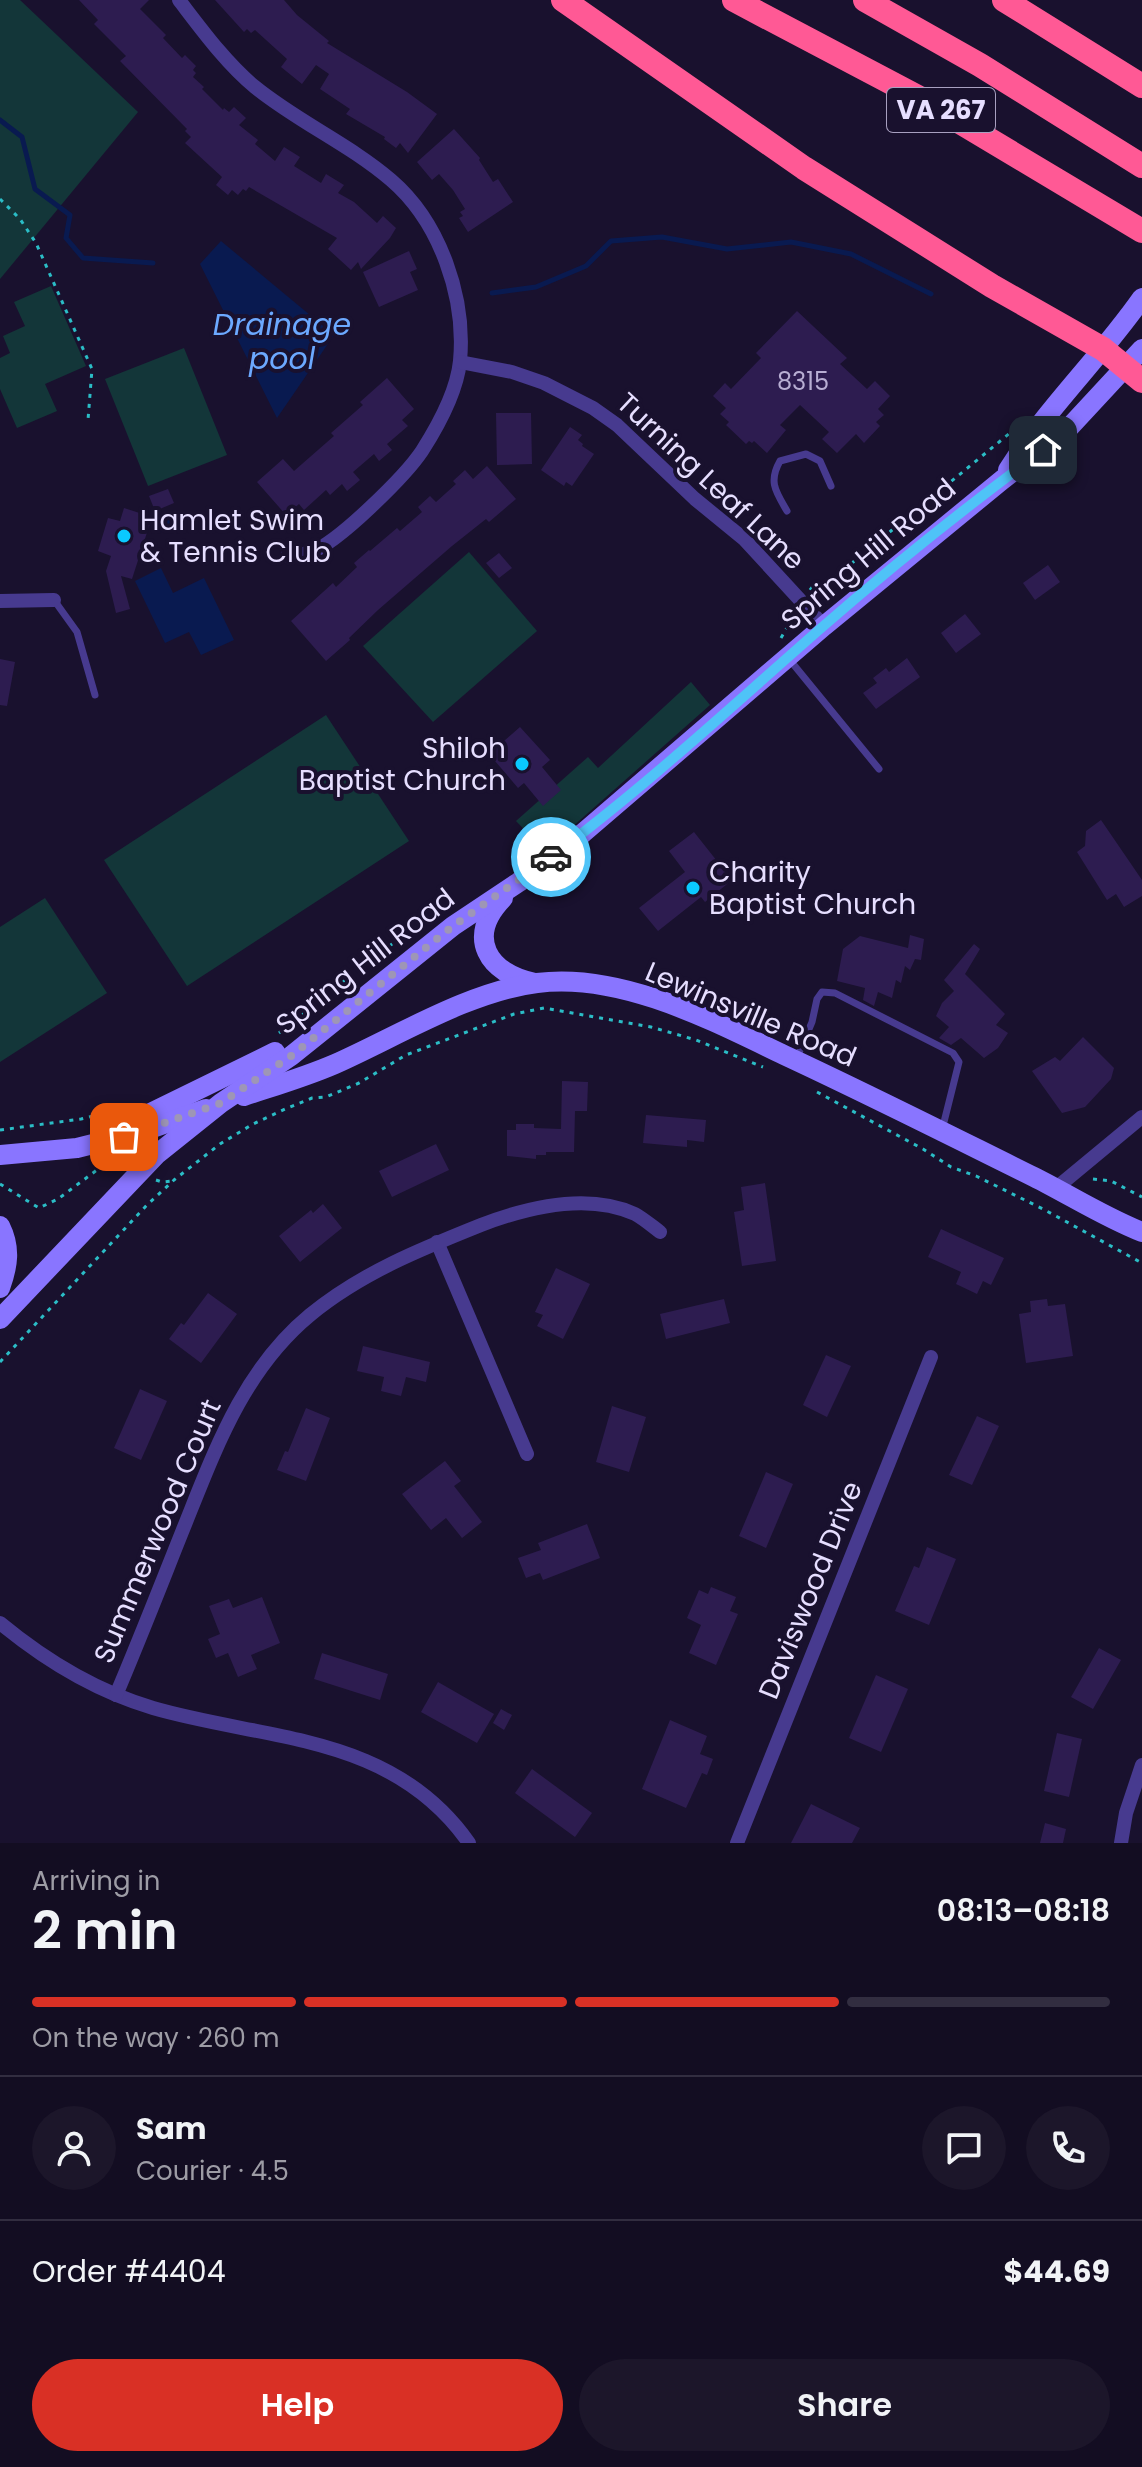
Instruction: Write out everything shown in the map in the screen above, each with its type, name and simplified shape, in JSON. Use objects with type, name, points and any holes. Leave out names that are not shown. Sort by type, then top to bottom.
[{"type":"highway","points":[[563,0],[804,168],[992,286],[1103,349],[1134,375]]},
{"type":"highway","name":"VA 267","points":[[734,0],[918,97],[1142,231]]},
{"type":"highway","points":[[865,0],[980,65],[1142,166]]},
{"type":"highway","points":[[1004,0],[1142,86]]},
{"type":"main road","name":"Spring Hill Road","points":[[1002,480],[1028,438],[1142,298]]},
{"type":"main road","name":"Spring Hill Road","points":[[0,1319],[156,1155],[221,1103],[291,1056],[453,926],[519,882],[583,833],[783,650],[824,626],[1134,375],[1142,349]]},
{"type":"main road","points":[[519,882],[488,917],[484,945],[489,958],[498,968],[513,977],[535,983]]},
{"type":"main road","name":"Lewinsville Road","points":[[0,1155],[77,1148],[141,1132],[309,1074],[446,1012],[535,983],[586,983],[653,998],[796,1060],[942,1132],[1062,1183],[1114,1221],[1142,1232]]},
{"type":"main road","points":[[77,1148],[259,1061],[354,1005]]},
{"type":"main road","points":[[0,1226],[6,1237],[9,1255],[0,1288]]},
{"type":"street","points":[[179,0],[252,85],[391,181],[424,218],[443,255],[454,288],[460,362],[440,419],[411,467],[328,542],[311,552],[287,556]]},
{"type":"street","name":"Turning Leaf Lane","points":[[460,362],[512,372],[544,383],[593,408],[617,425],[695,499],[722,518],[824,626]]},
{"type":"street","points":[[0,601],[54,600]]},
{"type":"street","points":[[1062,1183],[1142,1117]]},
{"type":"street","name":"Summerwood Court","points":[[116,1695],[218,1442],[246,1389],[281,1344],[310,1315],[348,1286],[399,1259],[521,1212],[573,1203],[616,1207],[637,1215],[660,1232]]},
{"type":"street","points":[[437,1242],[527,1454]]},
{"type":"street","name":"Daviswood Drive","points":[[737,1843],[931,1357]]},
{"type":"street","points":[[0,1623],[61,1669],[116,1695],[180,1715],[320,1743],[352,1754],[412,1787],[440,1810],[469,1843]]},
{"type":"street","points":[[1121,1843],[1126,1813],[1142,1765]]},
{"type":"lane","points":[[787,511],[775,489],[773,473],[780,461],[806,454],[820,461],[831,486]]},
{"type":"lane","points":[[54,600],[77,632],[95,695]]},
{"type":"lane","points":[[783,650],[879,769]]},
{"type":"lane","points":[[796,1060],[812,1022],[817,999],[822,992],[835,993],[953,1053],[959,1062],[942,1132]]},
{"type":"path","points":[[0,199],[20,219],[36,243],[92,369],[88,420]]},
{"type":"path","points":[[783,650],[813,586],[835,577],[1011,432]]},
{"type":"path","points":[[273,1038],[386,948],[434,917]]},
{"type":"path","points":[[0,1362],[146,1206],[220,1144],[285,1109],[359,1083],[406,1055],[514,1014],[544,1008],[651,1027],[696,1040],[763,1067]]},
{"type":"path","points":[[813,1090],[951,1167],[1043,1209],[1142,1263]]},
{"type":"path","points":[[0,1130],[81,1119],[118,1110]]},
{"type":"path","points":[[0,1184],[39,1208],[58,1199],[109,1161],[129,1158]]},
{"type":"path","points":[[1062,1183],[1111,1181],[1142,1197]]},
{"type":"green space","points":[[0,0],[20,0],[138,112],[0,279]]},
{"type":"green space","points":[[51,286],[86,366],[45,384],[57,411],[17,428],[0,389],[0,358],[10,353],[3,336],[25,326],[14,302]]},
{"type":"green space","points":[[184,348],[227,455],[148,486],[105,379]]},
{"type":"green space","points":[[469,552],[537,631],[433,722],[363,646]]},
{"type":"green space","points":[[691,682],[710,705],[545,851],[516,821],[588,757],[598,768]]},
{"type":"green space","points":[[326,715],[409,841],[187,986],[104,860]]},
{"type":"green space","points":[[45,898],[107,993],[0,1062],[0,927]]},
{"type":"water","name":"Drainage pool","points":[[221,241],[334,335],[277,418],[200,264]]},
{"type":"water","points":[[172,512],[177,524],[160,532],[155,520]]},
{"type":"water","points":[[161,568],[173,593],[204,578],[234,640],[201,655],[189,632],[165,643],[135,581]]},
{"type":"building","points":[[79,0],[149,0],[140,9],[166,35],[163,38],[182,58],[185,55],[196,66],[193,77],[204,87],[202,89],[223,110],[229,112],[234,107],[246,118],[239,125],[258,140],[255,144],[275,161],[284,147],[300,157],[294,166],[321,183],[326,174],[344,185],[338,193],[354,202],[377,223],[383,216],[396,228],[390,238],[361,269],[358,262],[351,270],[328,249],[337,238],[249,187],[238,195],[232,190],[228,195],[216,185],[222,177],[185,143],[191,137],[185,131],[187,129],[120,61],[126,56],[94,24],[98,20]]},
{"type":"building","points":[[215,0],[284,0],[329,41],[327,43],[437,114],[408,153],[400,143],[396,148],[385,137],[346,114],[350,109],[320,89],[329,74],[316,65],[302,84],[281,67],[287,59],[255,30],[251,33],[247,29],[244,32]]},
{"type":"building","points":[[454,129],[480,158],[493,182],[498,179],[513,202],[468,232],[459,218],[463,216],[460,212],[465,209],[453,190],[439,174],[432,180],[417,162]]},
{"type":"building","points":[[409,251],[417,269],[410,272],[418,290],[379,307],[363,272]]},
{"type":"building","points":[[797,311],[847,358],[840,364],[867,389],[875,381],[890,396],[878,409],[884,415],[876,422],[880,426],[864,443],[856,434],[837,453],[822,439],[829,432],[800,405],[780,425],[786,430],[767,453],[754,441],[746,444],[726,425],[729,422],[720,414],[726,408],[713,396],[725,383],[731,389],[761,358],[756,353]]},
{"type":"building","points":[[387,378],[414,409],[402,420],[408,426],[387,444],[392,450],[379,461],[374,454],[353,472],[360,480],[347,491],[342,484],[330,495],[326,490],[304,510],[299,504],[286,515],[257,482],[283,459],[294,471],[334,436],[331,433],[363,405],[360,402]]},
{"type":"building","points":[[496,413],[531,413],[532,464],[497,465]]},
{"type":"building","points":[[570,427],[582,435],[578,440],[582,446],[594,454],[572,486],[566,482],[564,486],[541,470]]},
{"type":"building","points":[[487,466],[516,499],[489,522],[486,519],[452,546],[378,610],[326,661],[291,621],[333,583],[336,587],[357,567],[354,563],[369,550],[397,528],[400,531],[422,512],[418,507],[430,496],[436,502],[456,484],[453,481],[465,470],[473,479]]},
{"type":"building","points":[[168,489],[174,503],[155,511],[149,496]]},
{"type":"building","name":"Hamlet Swim & Tennis Club","points":[[124,508],[152,517],[132,579],[121,576],[130,609],[116,613],[106,571],[111,556],[98,551],[108,518],[120,521]]},
{"type":"building","points":[[499,553],[512,568],[499,578],[486,563]]},
{"type":"building","points":[[1048,565],[1060,582],[1035,600],[1023,583]]},
{"type":"building","points":[[965,614],[981,634],[956,653],[941,633]]},
{"type":"building","points":[[907,658],[920,677],[876,709],[863,693],[877,683],[873,678],[886,668],[889,672]]},
{"type":"building","points":[[0,659],[15,662],[7,706],[0,705]]},
{"type":"building","name":"Shiloh Baptist Church","points":[[520,727],[550,760],[542,767],[561,790],[543,806],[524,783],[518,788],[489,754]]},
{"type":"building","points":[[1101,820],[1142,880],[1142,896],[1124,907],[1116,894],[1107,900],[1077,852],[1085,846],[1086,831]]},
{"type":"building","name":"Charity Baptist Church","points":[[694,832],[732,880],[705,902],[701,897],[658,931],[639,908],[685,872],[669,851]]},
{"type":"building","points":[[910,935],[924,939],[921,960],[915,959],[910,970],[905,966],[901,983],[896,980],[892,998],[878,992],[874,1006],[863,1000],[865,988],[837,981],[843,949],[860,936],[908,948]]},
{"type":"building","points":[[974,944],[980,949],[965,974],[1005,1014],[996,1025],[1008,1033],[998,1048],[984,1058],[961,1038],[951,1045],[939,1038],[949,1027],[936,1016],[942,1003],[954,991],[944,980]]},
{"type":"building","points":[[1083,1037],[1114,1068],[1111,1079],[1085,1107],[1062,1113],[1032,1071],[1055,1057],[1060,1061]]},
{"type":"building","points":[[562,1081],[588,1082],[587,1111],[575,1111],[574,1152],[546,1152],[546,1155],[536,1155],[536,1159],[507,1156],[507,1130],[516,1130],[516,1124],[561,1129]]},
{"type":"building","points":[[646,1115],[706,1120],[704,1142],[687,1140],[687,1147],[643,1143]]},
{"type":"building","points":[[436,1144],[449,1170],[392,1197],[379,1171]]},
{"type":"building","points":[[765,1183],[776,1261],[742,1266],[734,1212],[744,1210],[741,1187]]},
{"type":"building","points":[[323,1204],[342,1228],[300,1262],[279,1236]]},
{"type":"building","points":[[941,1229],[1004,1258],[991,1285],[983,1281],[977,1294],[956,1284],[961,1272],[928,1257]]},
{"type":"building","points":[[556,1268],[590,1284],[563,1339],[537,1326],[543,1315],[535,1312]]},
{"type":"building","points":[[208,1293],[237,1314],[201,1363],[169,1339]]},
{"type":"building","points":[[724,1299],[730,1323],[666,1339],[660,1314]]},
{"type":"building","points":[[1047,1299],[1048,1306],[1065,1304],[1073,1356],[1026,1363],[1019,1314],[1031,1312],[1030,1301]]},
{"type":"building","points":[[363,1346],[430,1362],[426,1382],[406,1377],[401,1396],[381,1391],[384,1377],[357,1371]]},
{"type":"building","points":[[826,1355],[851,1366],[827,1417],[803,1405]]},
{"type":"building","points":[[140,1389],[167,1401],[141,1460],[114,1448]]},
{"type":"building","points":[[612,1406],[646,1417],[629,1472],[596,1462]]},
{"type":"building","points":[[306,1408],[330,1418],[306,1481],[277,1470]]},
{"type":"building","points":[[977,1416],[999,1426],[972,1485],[949,1475]]},
{"type":"building","points":[[445,1461],[461,1481],[454,1486],[482,1522],[462,1538],[446,1518],[431,1530],[402,1494]]},
{"type":"building","points":[[766,1472],[793,1484],[766,1548],[739,1536]]},
{"type":"building","points":[[587,1524],[600,1558],[543,1580],[540,1573],[526,1578],[518,1558],[541,1550],[538,1543]]},
{"type":"building","points":[[927,1547],[956,1559],[929,1625],[895,1611],[914,1566],[919,1568]]},
{"type":"building","points":[[711,1587],[736,1597],[730,1611],[738,1614],[716,1665],[689,1653],[701,1625],[687,1618],[699,1590],[708,1594]]},
{"type":"building","points":[[262,1597],[280,1643],[251,1655],[257,1669],[238,1677],[228,1653],[216,1658],[208,1639],[220,1634],[209,1606],[229,1599],[233,1608]]},
{"type":"building","points":[[1099,1648],[1121,1660],[1093,1709],[1071,1697]]},
{"type":"building","points":[[322,1653],[388,1674],[380,1700],[314,1679]]},
{"type":"building","points":[[876,1675],[908,1689],[881,1752],[849,1738]]},
{"type":"building","points":[[438,1682],[494,1714],[477,1743],[421,1712]]},
{"type":"building","points":[[501,1709],[512,1715],[504,1730],[493,1723]]},
{"type":"building","points":[[670,1720],[707,1736],[700,1754],[713,1759],[707,1775],[702,1773],[686,1808],[642,1789]]},
{"type":"building","points":[[1057,1733],[1082,1739],[1069,1797],[1044,1791]]},
{"type":"building","points":[[532,1769],[592,1813],[575,1837],[515,1793]]},
{"type":"building","points":[[811,1804],[860,1828],[852,1843],[791,1843]]},
{"type":"building","points":[[1045,1823],[1066,1829],[1063,1843],[1040,1843]]},
{"type":"waterway","points":[[0,120],[22,137],[35,189],[70,215],[66,238],[83,258],[153,263]]},
{"type":"waterway","points":[[492,293],[536,287],[586,266],[611,241],[662,237],[727,249],[791,242],[851,254],[931,294]]},
{"type":"way so far","points":[[124,1137],[221,1103],[291,1056],[453,926],[551,857]]},
{"type":"place","name":"Hamlet Swim & Tennis Club","points":[[124,536]]},
{"type":"place","name":"Shiloh Baptist Church","points":[[522,764]]},
{"type":"place","name":"Charity Baptist Church","points":[[693,888]]},
{"type":"route","points":[[551,857],[604,816],[824,626],[1043,450]]}]
